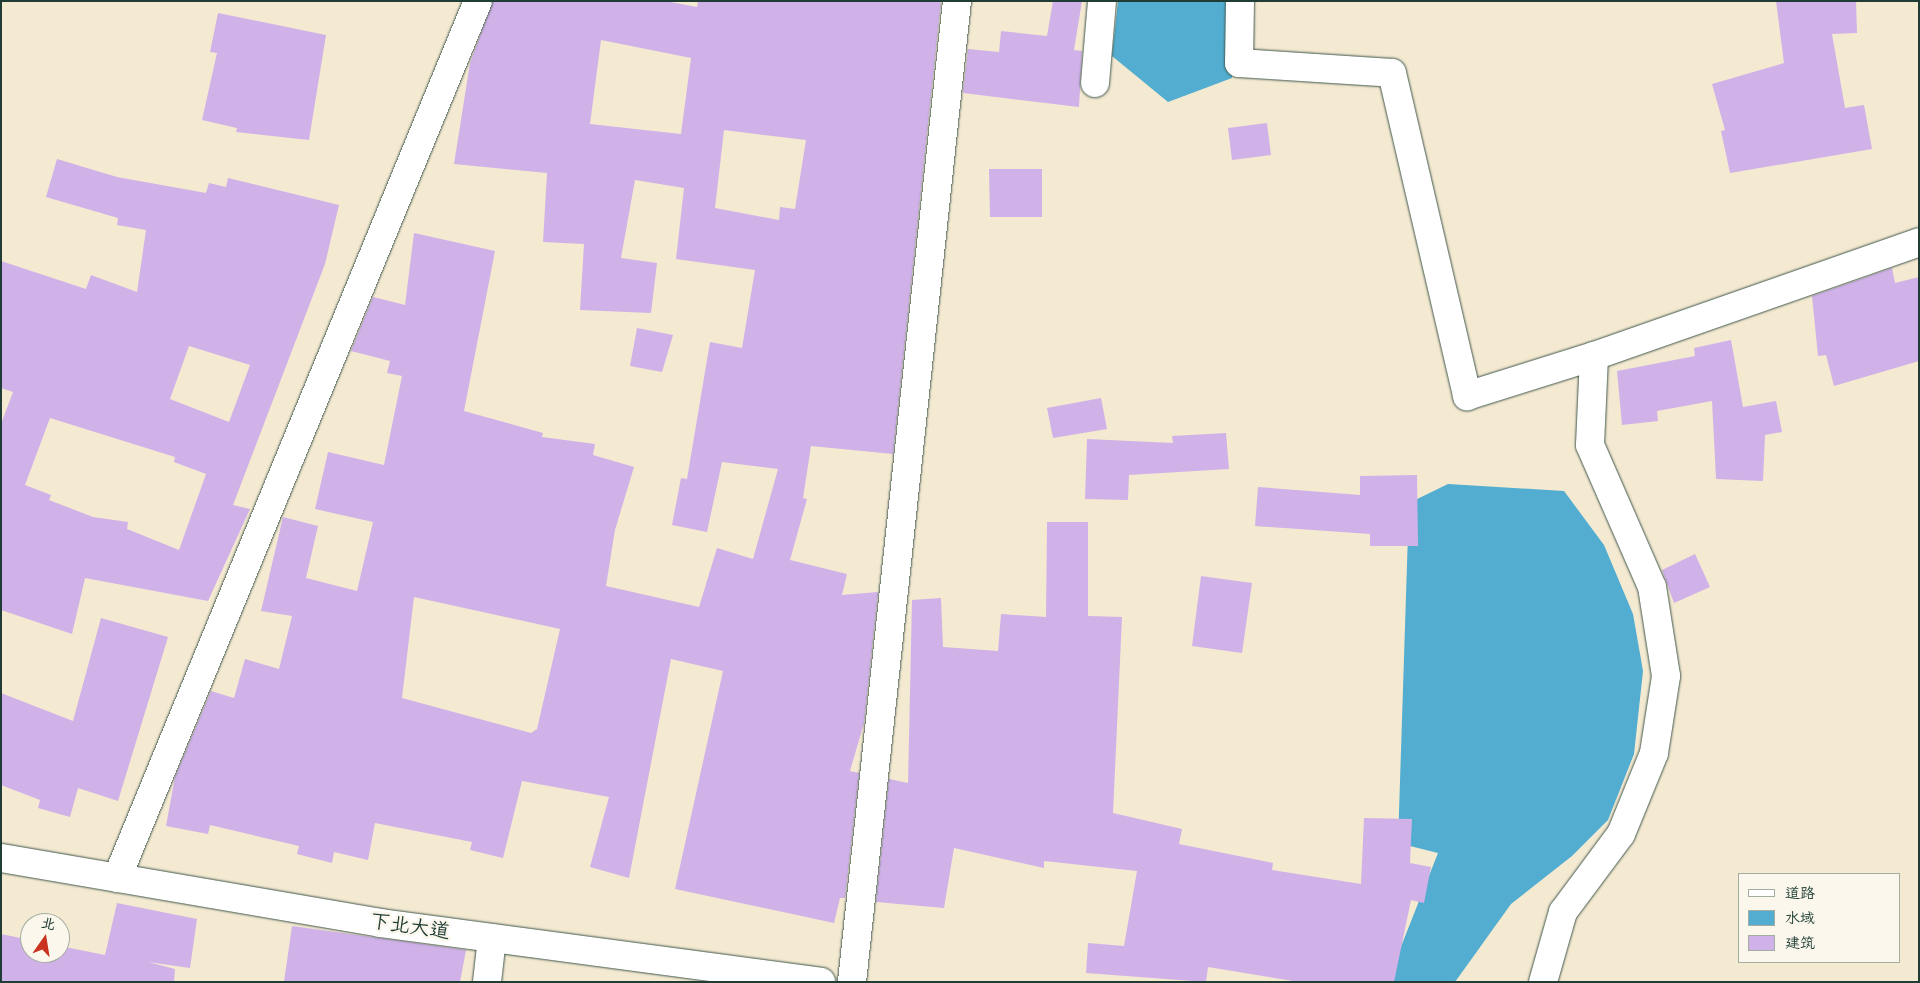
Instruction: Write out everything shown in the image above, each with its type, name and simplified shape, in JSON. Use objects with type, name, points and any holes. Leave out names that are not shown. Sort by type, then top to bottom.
[{"type":"street","points":[[117,878],[478,1]]},
{"type":"street","points":[[852,982],[957,1]]},
{"type":"street","points":[[1094,82],[1102,1]]},
{"type":"street","points":[[1240,1],[1239,63],[1392,73],[1467,396],[1594,356],[1919,242]]},
{"type":"street","points":[[1543,982],[1563,912],[1621,834],[1650,762],[1666,676],[1652,587],[1590,444],[1594,356]]},
{"type":"street","name":"下北大道","points":[[1,858],[492,938],[822,982]]},
{"type":"street","points":[[487,982],[492,938]]},
{"type":"water","points":[[1118,1],[1231,1],[1232,78],[1168,102],[1112,56]]},
{"type":"water","points":[[1448,484],[1564,491],[1604,545],[1633,614],[1643,671],[1634,754],[1608,820],[1572,856],[1511,904],[1455,982],[1387,982],[1438,853],[1398,843],[1409,503]]},
{"type":"building","points":[[493,1],[665,1],[697,7],[698,1],[941,1],[893,454],[811,446],[803,498],[807,499],[790,560],[847,574],[842,595],[878,592],[864,723],[850,771],[859,773],[845,898],[840,898],[834,923],[675,889],[723,671],[671,659],[629,878],[590,867],[609,797],[522,781],[503,858],[470,850],[472,842],[375,823],[368,860],[334,852],[332,863],[297,854],[299,846],[210,825],[208,834],[166,826],[175,777],[211,691],[234,698],[245,659],[279,669],[292,616],[261,611],[283,517],[318,526],[306,578],[357,591],[373,522],[315,509],[328,452],[384,465],[402,376],[387,373],[390,361],[351,351],[373,297],[405,305],[414,233],[495,251],[464,411],[543,433],[542,437],[595,444],[593,455],[634,467],[615,530],[606,586],[699,607],[717,548],[753,559],[778,469],[722,462],[707,532],[672,525],[681,478],[687,479],[710,342],[742,348],[755,270],[676,259],[684,188],[635,180],[621,258],[657,263],[651,313],[580,310],[584,244],[543,242],[547,173],[454,164],[470,63]],"holes":[[[601,40],[691,58],[681,134],[590,124]],[[724,130],[806,140],[795,209],[780,207],[779,220],[715,208]],[[414,597],[560,629],[537,729],[531,733],[402,698]]]},
{"type":"building","points":[[1053,1],[1082,1],[1074,50],[1082,51],[1079,107],[963,93],[968,49],[999,52],[1001,31],[1047,36]]},
{"type":"building","points":[[1776,1],[1856,1],[1857,33],[1832,34],[1845,108],[1864,105],[1872,149],[1730,173],[1721,131],[1725,130],[1712,84],[1784,63]]},
{"type":"building","points":[[218,13],[326,35],[309,140],[236,132],[237,128],[202,120],[217,53],[210,52]]},
{"type":"building","points":[[1267,123],[1271,155],[1232,160],[1228,128]]},
{"type":"building","points":[[57,159],[117,177],[206,193],[209,183],[226,187],[228,178],[339,205],[325,264],[233,505],[250,509],[208,601],[85,578],[72,634],[1,610],[1,424],[13,392],[1,388],[1,261],[86,289],[91,275],[137,292],[146,230],[117,225],[118,218],[46,197]],"holes":[[[189,346],[250,365],[229,422],[170,399]],[[50,418],[175,457],[174,462],[206,474],[179,550],[127,529],[128,522],[93,517],[49,500],[51,495],[25,485]]]},
{"type":"building","points":[[989,169],[1042,169],[1042,217],[990,217]]},
{"type":"building","points":[[1892,268],[1895,283],[1919,277],[1919,361],[1834,386],[1826,355],[1818,356],[1812,296]]},
{"type":"building","points":[[637,328],[673,335],[662,372],[630,366]]},
{"type":"building","points":[[1731,340],[1743,407],[1776,401],[1782,432],[1765,435],[1763,481],[1716,479],[1712,401],[1657,411],[1658,421],[1622,425],[1617,371],[1695,356],[1694,348]]},
{"type":"building","points":[[1101,398],[1107,429],[1053,438],[1047,408]]},
{"type":"building","points":[[1226,433],[1229,469],[1129,475],[1128,500],[1085,499],[1087,439],[1173,443],[1172,436]]},
{"type":"building","points":[[1417,475],[1418,546],[1370,546],[1370,534],[1255,526],[1258,487],[1360,495],[1360,476]]},
{"type":"building","points":[[1047,522],[1088,522],[1088,616],[1122,617],[1113,813],[1182,829],[1179,844],[1273,863],[1272,870],[1361,884],[1364,818],[1412,819],[1410,863],[1431,867],[1424,903],[1411,900],[1394,982],[1299,982],[1208,967],[1206,982],[1086,973],[1088,943],[1124,946],[1137,871],[1044,861],[1044,868],[954,848],[944,908],[876,902],[889,779],[908,783],[912,600],[941,598],[943,647],[998,651],[1001,614],[1046,617]]},
{"type":"building","points":[[1695,554],[1710,587],[1674,603],[1662,570]]},
{"type":"building","points":[[1201,576],[1252,583],[1242,653],[1192,646]]},
{"type":"building","points":[[101,618],[168,637],[118,801],[78,788],[70,817],[38,808],[40,800],[1,785],[1,693],[73,721]]},
{"type":"building","points":[[117,903],[197,919],[190,968],[148,962],[175,969],[174,982],[1,982],[1,934],[20,938],[20,963],[70,963],[70,948],[105,955]]},
{"type":"building","points":[[292,926],[466,950],[460,982],[284,982]]}]
